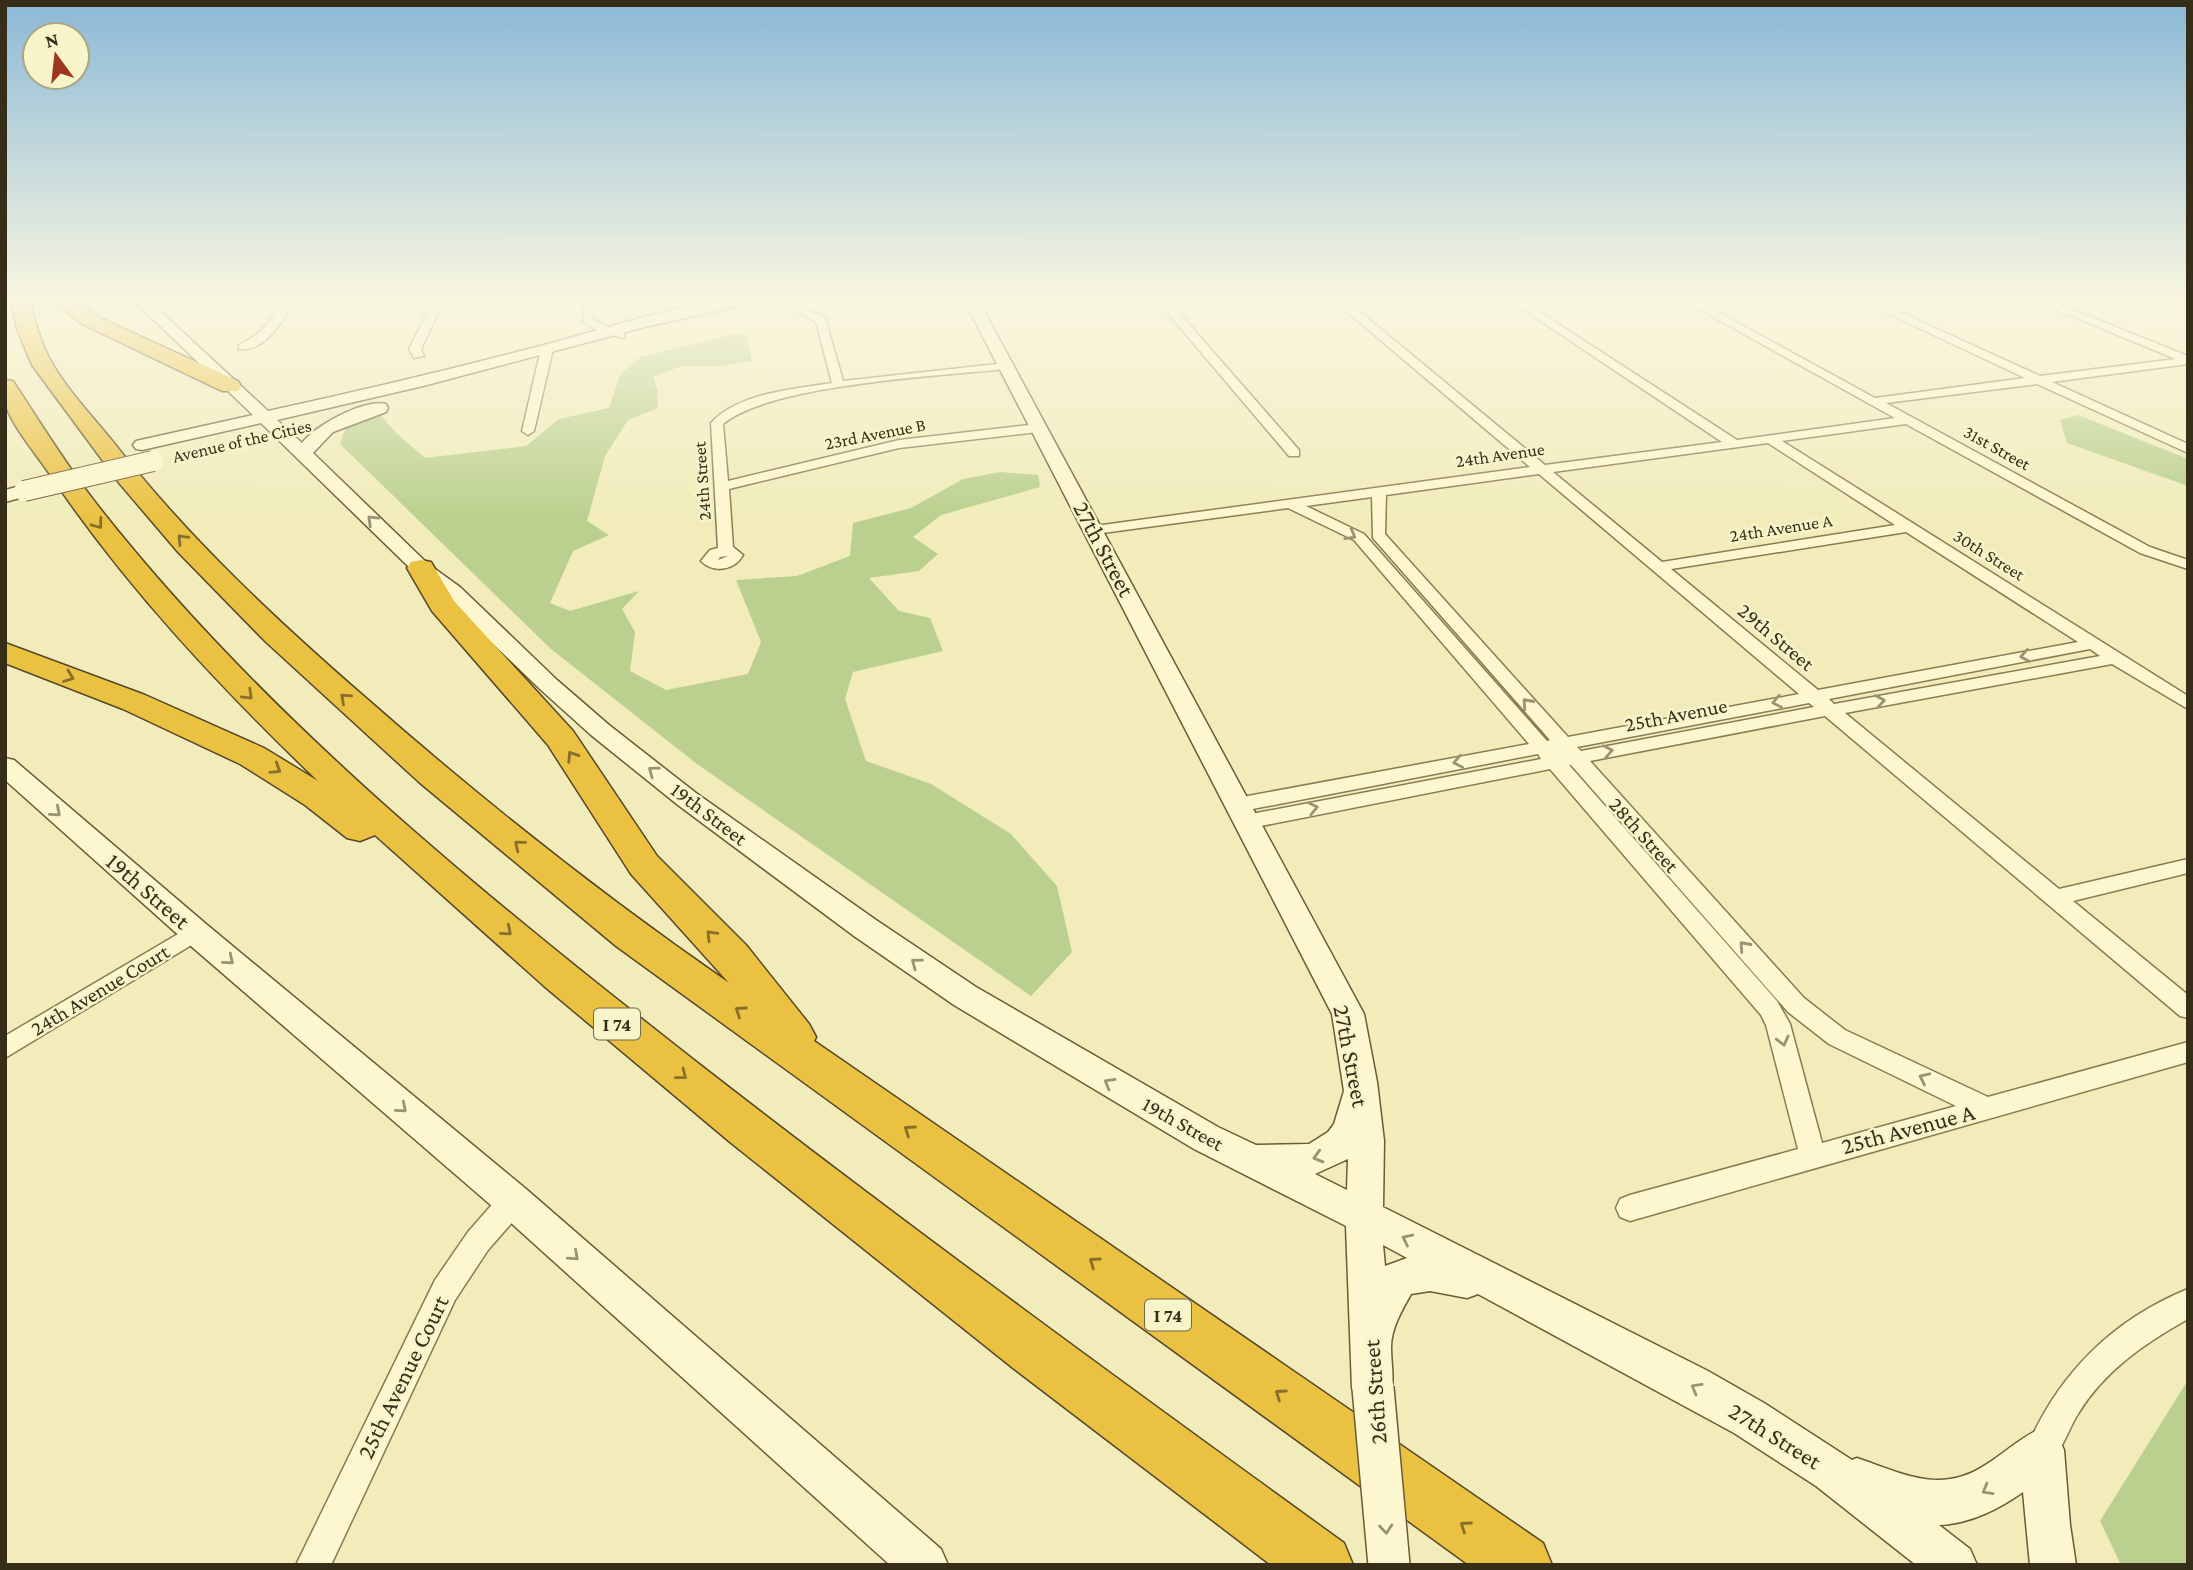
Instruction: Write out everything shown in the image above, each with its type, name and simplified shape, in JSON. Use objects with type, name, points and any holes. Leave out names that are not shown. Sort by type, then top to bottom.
[{"type":"highway","name":"I 74","points":[[46,371],[137,488],[188,546],[276,635],[432,774],[630,935],[1521,1565]]},
{"type":"highway","points":[[197,371],[234,389]]},
{"type":"highway","name":"I 74","points":[[5,387],[75,495],[112,542],[239,686],[330,774],[468,899],[621,1027],[848,1207],[1322,1565]]},
{"type":"highway","points":[[421,568],[442,605],[561,738],[644,865],[732,956],[816,1064]]},
{"type":"highway","points":[[5,652],[134,702],[252,755],[468,899]]},
{"type":"main road","name":"19th Street","points":[[215,371],[421,568],[452,592],[548,684],[600,730],[687,799],[865,928],[965,996],[1074,1063],[1249,1160],[1364,1218]]},
{"type":"main road","points":[[234,389],[261,403],[313,402],[462,371]]},
{"type":"main road","name":"Avenue of the Cities","points":[[147,453],[264,418],[469,371]]},
{"type":"main road","name":"Avenue of the Cities","points":[[5,496],[16,481],[147,453],[279,432],[458,387],[500,371]]},
{"type":"main road","name":"27th Street","points":[[1009,371],[1095,530],[1348,1014],[1360,1082],[1366,1141],[1364,1218],[1503,1286],[1693,1385],[1831,1471],[1954,1565]]},
{"type":"main road","points":[[304,454],[316,435],[345,420],[380,408]]},
{"type":"main road","name":"19th Street","points":[[5,766],[195,932],[513,1201],[925,1565]]},
{"type":"main road","points":[[1249,1160],[1288,1163],[1329,1154],[1343,1142],[1350,1131],[1360,1082]]},
{"type":"main road","name":"26th Street","points":[[1364,1218],[1372,1369],[1390,1565]]},
{"type":"main road","points":[[1372,1369],[1380,1309],[1399,1278],[1430,1272],[1503,1286]]},
{"type":"main road","points":[[1831,1471],[1922,1502],[1952,1503],[1972,1498],[1995,1485],[2042,1450]]},
{"type":"main road","points":[[2042,1450],[2047,1525],[2053,1565]]},
{"type":"street","points":[[528,431],[542,371]]},
{"type":"street","points":[[835,371],[838,384],[957,371]]},
{"type":"street","points":[[1223,371],[1294,453]]},
{"type":"street","name":"29th Street","points":[[1423,371],[2188,1009]]},
{"type":"street","points":[[1623,371],[1732,443]]},
{"type":"street","name":"31st Street","points":[[1821,371],[2145,550],[2188,565]]},
{"type":"street","points":[[2015,371],[2188,449]]},
{"type":"street","points":[[1876,401],[2106,371]]},
{"type":"street","name":"24th Street","points":[[726,551],[717,423],[725,412],[742,405],[838,384]]},
{"type":"street","name":"24th Avenue","points":[[1095,530],[1911,420]]},
{"type":"street","name":"23rd Avenue B","points":[[720,487],[899,444],[1038,429]]},
{"type":"street","name":"30th Street","points":[[1770,439],[2188,704]]},
{"type":"street","name":"28th Street","points":[[1379,491],[1378,535],[1769,1008],[1778,1024],[1812,1155]]},
{"type":"street","name":"28th Street","points":[[1291,504],[1359,537],[1796,1005],[1837,1037],[1986,1108]]},
{"type":"street","name":"24th Avenue A","points":[[1658,567],[1909,527]]},
{"type":"street","name":"25th Avenue","points":[[1242,813],[1559,752],[1811,695],[2092,644]]},
{"type":"street","name":"25th Avenue","points":[[1559,752],[1828,710],[2115,658]]},
{"type":"street","points":[[2054,898],[2188,866]]},
{"type":"street","name":"24th Avenue Court","points":[[5,1048],[195,932]]},
{"type":"street","name":"25th Avenue A","points":[[1630,1208],[2188,1052]]},
{"type":"street","name":"25th Avenue Court","points":[[313,1565],[445,1290],[478,1241],[513,1201]]},
{"type":"street","points":[[2042,1450],[2056,1418],[2087,1372],[2122,1341],[2188,1303]]},
{"type":"green space","points":[[624,371],[668,371],[653,377],[658,408],[628,420],[605,456],[587,521],[609,535],[573,551],[550,603],[570,611],[639,591],[622,609],[635,632],[630,671],[666,690],[748,674],[761,642],[736,580],[797,576],[850,556],[853,523],[911,508],[963,479],[1000,472],[1038,475],[1040,487],[941,515],[913,537],[938,554],[919,571],[869,578],[899,611],[930,618],[943,651],[853,672],[845,699],[866,761],[931,784],[1011,834],[1057,886],[1072,952],[1031,996],[697,764],[551,649],[340,444],[347,424],[380,414],[395,432],[425,458],[526,446],[559,419],[609,408],[620,375]]},
{"type":"green space","points":[[2078,415],[2188,459],[2188,486],[2067,443],[2060,420]]},
{"type":"green space","points":[[2188,1380],[2188,1565],[2121,1565],[2100,1521]]}]
